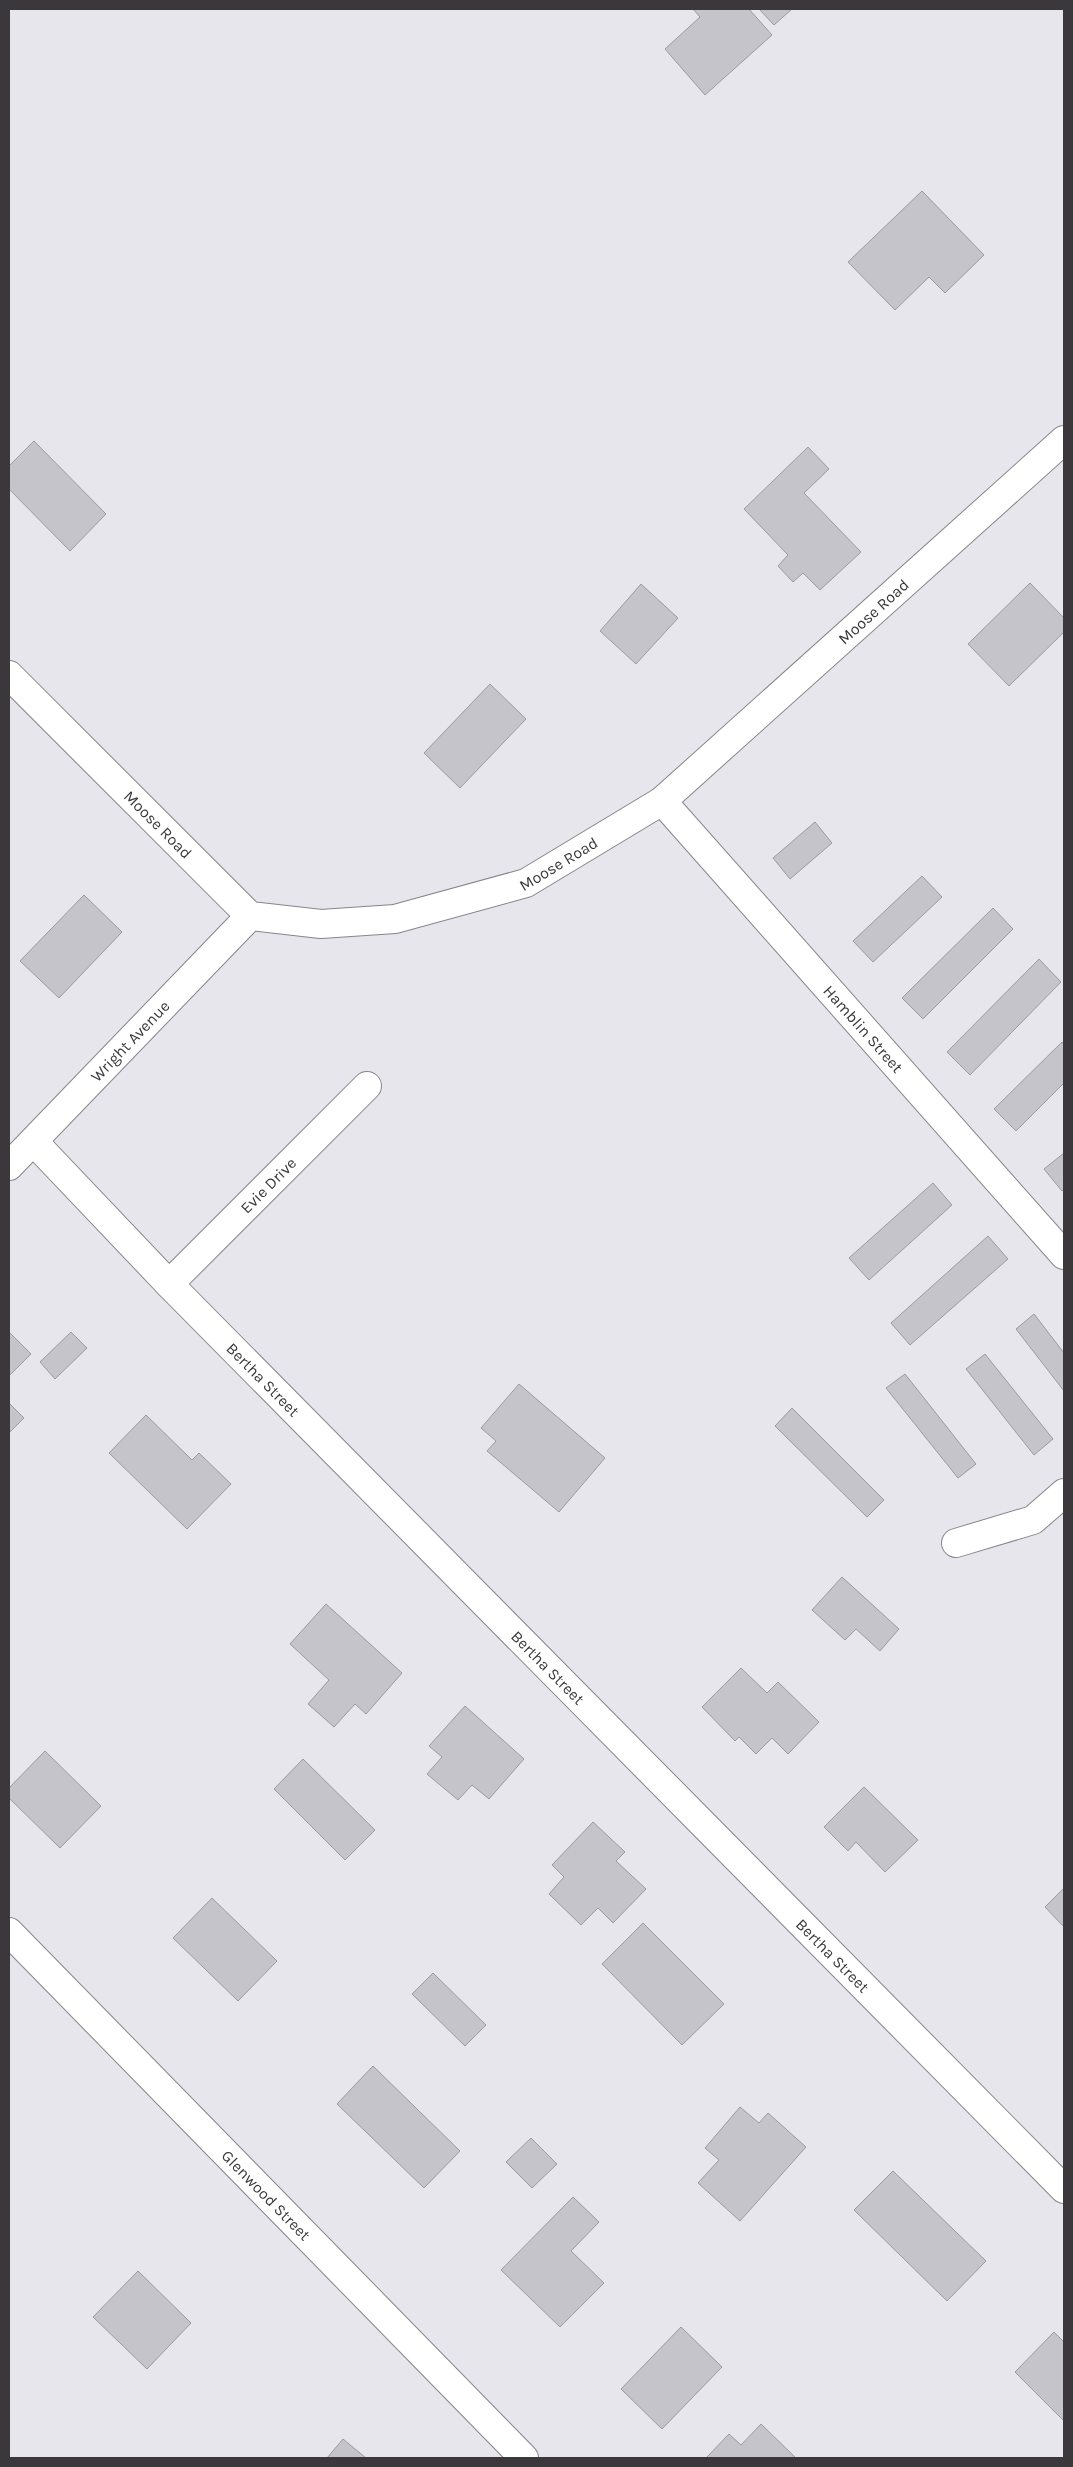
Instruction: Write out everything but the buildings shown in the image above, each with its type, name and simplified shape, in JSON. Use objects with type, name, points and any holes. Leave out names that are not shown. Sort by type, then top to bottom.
[{"type":"street","name":"Moose Road","points":[[9,675],[250,916],[321,924],[394,920],[526,883],[662,801],[1064,440]]},
{"type":"street","name":"Hamblin Street","points":[[662,801],[1064,1255]]},
{"type":"street","name":"Wright Avenue","points":[[9,1166],[250,916]]},
{"type":"street","name":"Evie Drive","points":[[169,1284],[367,1086]]},
{"type":"street","name":"Bertha Street","points":[[34,1142],[169,1284],[1064,2190]]},
{"type":"street","points":[[956,1543],[1033,1520],[1064,1493]]},
{"type":"street","name":"Glenwood Street","points":[[9,1932],[524,2458]]}]
